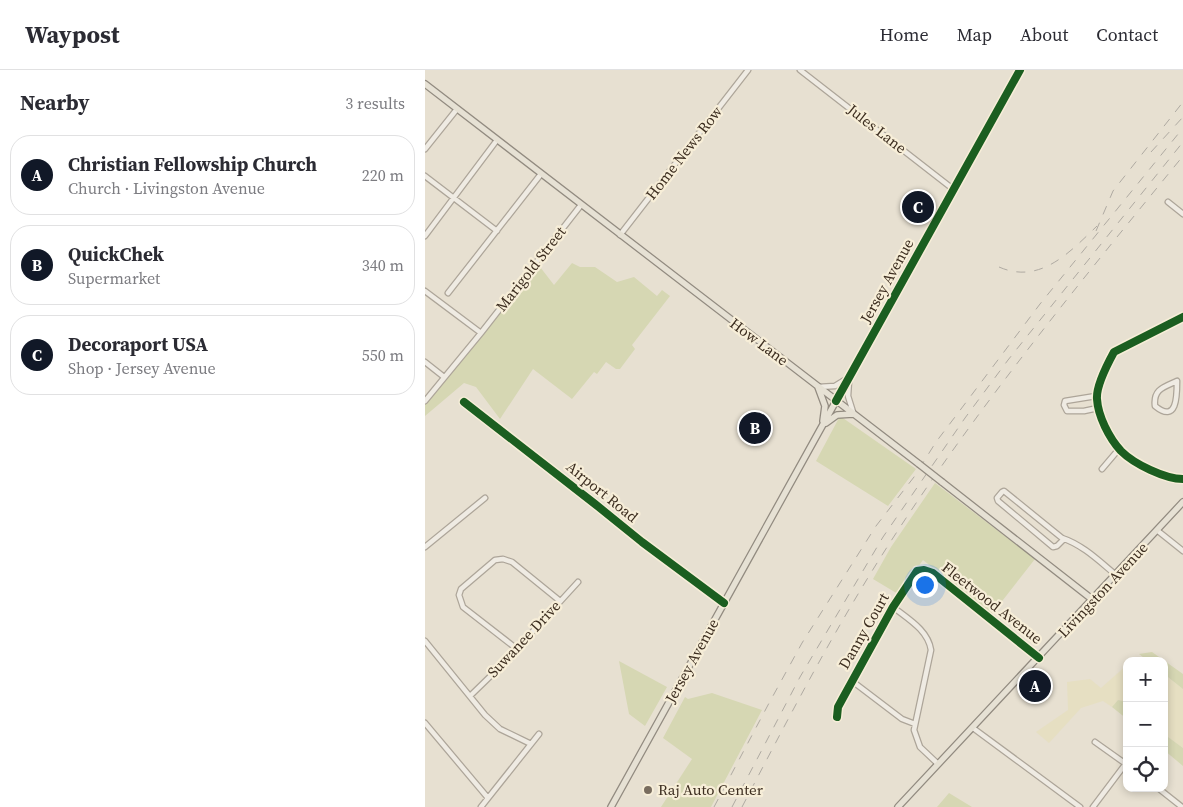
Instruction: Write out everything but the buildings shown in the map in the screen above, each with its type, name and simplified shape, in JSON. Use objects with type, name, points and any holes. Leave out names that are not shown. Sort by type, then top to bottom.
[{"type":"main road","name":"How Lane","points":[[425,84],[1093,600]]},
{"type":"main road","points":[[819,387],[825,406],[822,426]]},
{"type":"main road","name":"Jersey Avenue","points":[[611,807],[836,401]]},
{"type":"main road","points":[[822,426],[837,415],[853,414]]},
{"type":"main road","name":"Livingston Avenue","points":[[898,807],[1158,531],[1183,502]]},
{"type":"street","name":"Home News Row","points":[[620,235],[748,70]]},
{"type":"street","name":"Jules Lane","points":[[800,70],[953,189]]},
{"type":"street","name":"Jersey Avenue","points":[[836,401],[1020,70]]},
{"type":"street","points":[[425,149],[457,109]]},
{"type":"street","points":[[425,236],[497,140]]},
{"type":"street","points":[[448,293],[541,174]]},
{"type":"street","points":[[425,176],[497,231]]},
{"type":"street","points":[[1168,202],[1183,214]]},
{"type":"street","name":"Marigold Street","points":[[425,401],[581,205]]},
{"type":"street","points":[[425,291],[481,333]]},
{"type":"street","points":[[1183,317],[1114,352],[1108,362],[1097,396],[1098,408],[1111,437],[1119,449],[1145,467],[1166,478],[1183,479]]},
{"type":"street","points":[[425,362],[444,377]]},
{"type":"street","points":[[819,387],[835,386],[849,378]]},
{"type":"street","points":[[849,378],[848,394],[853,414]]},
{"type":"street","points":[[1177,381],[1176,406],[1167,412],[1160,410],[1155,406],[1154,398],[1159,390],[1177,381],[1183,379]]},
{"type":"street","points":[[1097,396],[1070,399],[1065,401],[1064,405],[1067,411],[1085,411],[1098,408]]},
{"type":"street","name":"Airport Road","points":[[464,402],[642,542],[724,603]]},
{"type":"street","points":[[1102,469],[1119,449]]},
{"type":"street","points":[[1064,538],[1057,546],[1053,547],[997,502],[997,498],[1002,492],[1005,492],[1064,538],[1076,543],[1116,575]]},
{"type":"street","points":[[425,547],[485,498]]},
{"type":"street","points":[[1158,531],[1183,551]]},
{"type":"street","points":[[517,649],[463,607],[459,595],[461,589],[499,559],[513,562],[560,601]]},
{"type":"street","name":"Danny Court","points":[[837,717],[838,707],[893,607],[917,571],[927,571]]},
{"type":"street","name":"Fleetwood Avenue","points":[[927,571],[933,573],[1039,658]]},
{"type":"street","name":"Suwanee Drive","points":[[470,696],[517,649],[577,582]]},
{"type":"street","points":[[893,607],[922,630],[930,640],[931,650],[914,730],[919,747],[939,764]]},
{"type":"street","points":[[425,642],[485,715],[500,729],[531,744]]},
{"type":"street","points":[[852,681],[901,719],[915,724]]},
{"type":"street","points":[[425,722],[488,798]]},
{"type":"street","points":[[973,728],[1080,807]]},
{"type":"street","points":[[481,807],[539,734]]},
{"type":"street","points":[[1095,742],[1123,761]]},
{"type":"street","points":[[1093,807],[1123,767]]},
{"type":"street","points":[[1162,792],[1182,807]]},
{"type":"shaded area","points":[[1123,669],[1123,701],[1118,700],[1112,707],[1103,701],[1081,708],[1049,743],[1036,732],[1068,710],[1067,682],[1090,679],[1101,688]]},
{"type":"shaded area","points":[[1168,677],[1183,689],[1183,748],[1168,737]]},
{"type":"green space","points":[[537,263],[554,285],[572,263],[580,267],[595,267],[617,282],[634,277],[657,296],[662,290],[670,296],[632,345],[635,349],[620,369],[616,369],[606,362],[597,374],[594,372],[572,399],[533,369],[500,419],[476,387],[464,383],[425,416],[425,402]]},
{"type":"green space","points":[[840,416],[916,469],[888,506],[816,461]]},
{"type":"green space","points":[[935,483],[1035,559],[992,614],[923,560],[898,594],[873,579],[891,547]]},
{"type":"green space","points":[[1152,652],[1159,657],[1143,657],[1139,654]]},
{"type":"green space","points":[[619,661],[667,687],[645,726],[629,714]]},
{"type":"green space","points":[[1168,663],[1183,674],[1183,689],[1168,677]]},
{"type":"green space","points":[[712,693],[762,710],[711,807],[661,807],[692,759],[663,738],[685,697],[688,699]]},
{"type":"green space","points":[[1118,700],[1123,701],[1123,716],[1112,707]]},
{"type":"green space","points":[[1168,737],[1183,748],[1183,766],[1168,753]]},
{"type":"green space","points":[[949,793],[972,807],[937,807]]},
{"type":"railway","points":[[1096,231],[1113,191],[1183,102]]},
{"type":"railway","points":[[1151,152],[1183,117]]},
{"type":"railway","points":[[714,807],[802,643],[876,526],[914,477],[936,442],[1040,304],[1183,128]]},
{"type":"railway","points":[[732,807],[800,677],[883,537],[965,418],[1008,360],[1183,142]]},
{"type":"railway","points":[[742,807],[813,672],[891,541],[995,392],[1183,156]]},
{"type":"railway","points":[[999,267],[1028,272],[1041,269],[1065,255],[1097,226]]},
{"type":"cycle path","points":[[836,401],[1020,70]]},
{"type":"cycle path","points":[[1183,317],[1114,352],[1100,382],[1097,394],[1099,412],[1105,427],[1121,451],[1150,470],[1183,479]]},
{"type":"cycle path","points":[[464,402],[642,542],[724,603]]},
{"type":"cycle path","points":[[837,717],[838,707],[844,696],[893,607],[917,571],[924,570],[933,573],[1039,658]]},
{"type":"place","name":"Decoraport USA","points":[[918,207]]},
{"type":"place","name":"QuickChek","points":[[755,428]]},
{"type":"place","name":"Christian Fellowship Church","points":[[1035,686]]},
{"type":"place","name":"Raj Auto Center","points":[[648,790]]}]
